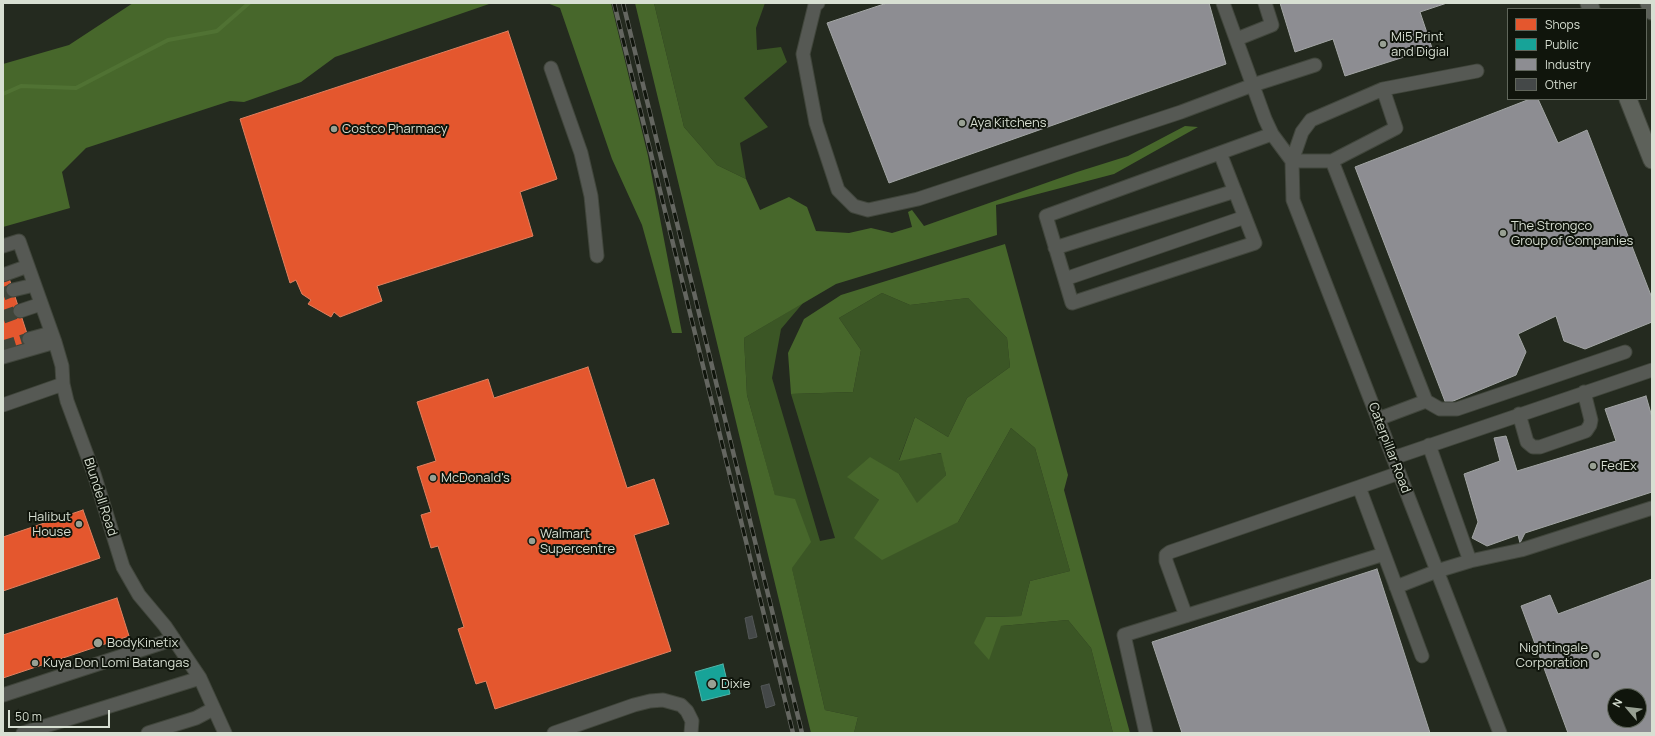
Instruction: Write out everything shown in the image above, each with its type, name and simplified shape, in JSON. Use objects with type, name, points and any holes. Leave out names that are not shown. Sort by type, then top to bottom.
[{"type":"main road","points":[[1649,3],[1652,11]]},
{"type":"main road","points":[[1628,100],[1652,160]]},
{"type":"street","points":[[818,3],[815,5],[803,54],[816,124],[838,190],[854,206],[868,210],[918,199],[1181,112],[1253,85],[1315,65]]},
{"type":"street","points":[[1223,3],[1265,119],[1272,134],[1292,161]]},
{"type":"street","points":[[1237,39],[1272,25],[1264,3]]},
{"type":"street","points":[[551,68],[581,153],[591,196],[597,256]]},
{"type":"street","points":[[1292,161],[1302,132],[1311,120],[1383,89],[1477,71]]},
{"type":"street","points":[[1292,161],[1332,160],[1396,128],[1383,89]]},
{"type":"street","points":[[1220,153],[1255,242],[1072,303],[1046,216],[1272,134]]},
{"type":"street","points":[[1332,160],[1426,401],[1440,409],[1457,409],[1625,352]]},
{"type":"street","name":"Caterpillar Road","points":[[1292,161],[1293,200],[1500,733]]},
{"type":"street","points":[[1056,248],[1235,191]]},
{"type":"street","points":[[1065,279],[1245,217]]},
{"type":"street","name":"Blundell Road","points":[[3,246],[19,241],[53,337],[62,366],[63,384],[67,401],[94,474],[123,567],[139,595],[174,639],[200,678],[225,733]]},
{"type":"street","points":[[3,275],[28,266]]},
{"type":"street","points":[[13,290],[34,285]]},
{"type":"street","points":[[20,312],[42,304]]},
{"type":"street","points":[[29,339],[53,337]]},
{"type":"street","points":[[3,357],[53,337]]},
{"type":"street","points":[[1393,458],[1652,370]]},
{"type":"street","points":[[3,405],[63,384]]},
{"type":"street","points":[[1519,414],[1527,442],[1533,447],[1540,447],[1586,431],[1591,420],[1584,392]]},
{"type":"street","points":[[1378,419],[1426,401]]},
{"type":"street","points":[[1429,445],[1470,561]]},
{"type":"street","points":[[1186,616],[1166,561],[1166,555],[1170,552],[1399,473]]},
{"type":"street","points":[[1360,487],[1422,656]]},
{"type":"street","points":[[1396,587],[1437,571],[1470,561],[1521,550],[1652,508]]},
{"type":"street","points":[[1146,733],[1124,635],[1384,554]]},
{"type":"street","points":[[3,695],[174,639]]},
{"type":"street","points":[[23,733],[200,678]]},
{"type":"street","points":[[554,733],[634,705],[650,701],[663,700],[681,705],[687,711],[692,721],[691,733]]},
{"type":"street","points":[[148,733],[196,718],[213,709]]},
{"type":"green space","points":[[133,3],[492,3],[335,57],[301,82],[244,102],[230,101],[86,148],[62,172],[70,208],[3,227],[3,64],[69,45]]},
{"type":"green space","points":[[547,3],[611,3],[648,156],[682,333],[672,333],[642,225],[612,159],[560,8]]},
{"type":"green space","points":[[635,3],[654,3],[684,127],[717,165],[746,179],[760,210],[789,197],[807,207],[816,231],[849,233],[871,228],[892,233],[912,227],[908,212],[912,210],[924,226],[1077,172],[1128,156],[1185,126],[1198,127],[1114,174],[996,205],[997,235],[836,284],[744,338],[747,395],[775,495],[795,499],[811,542],[792,568],[825,710],[858,717],[854,733],[811,733]]},
{"type":"green space","points":[[654,3],[765,3],[756,28],[757,50],[781,47],[787,62],[744,98],[768,127],[740,143],[746,179],[717,165],[684,127]]},
{"type":"green space","points":[[1005,244],[1068,475],[1064,490],[1130,733],[1113,733],[1091,648],[1068,620],[1001,626],[989,660],[974,643],[986,617],[1021,616],[1030,581],[1070,571],[1035,448],[1011,428],[958,522],[882,560],[854,538],[879,500],[847,477],[870,457],[899,474],[917,503],[946,475],[941,453],[899,461],[915,417],[948,437],[967,398],[1010,367],[1007,338],[968,298],[910,305],[882,293],[839,318],[861,350],[853,392],[791,394],[788,353],[804,319],[841,295]]},
{"type":"green space","points":[[882,293],[910,305],[968,298],[1007,338],[1010,367],[967,398],[948,437],[915,417],[899,460],[942,453],[946,475],[917,504],[899,474],[848,477],[879,500],[958,522],[1011,428],[1035,448],[1070,571],[1030,581],[1021,616],[986,617],[1001,626],[1068,620],[1091,648],[1113,733],[854,733],[858,717],[825,710],[775,496],[747,395],[744,338],[803,303],[781,329],[772,378],[820,541],[835,538],[791,394],[853,392],[861,350],[839,318]]},
{"type":"building: Shops","points":[[508,31],[557,179],[520,192],[533,236],[377,286],[382,301],[340,317],[334,312],[331,317],[308,304],[311,300],[302,294],[296,280],[290,283],[240,119]]},
{"type":"building: Shops","points":[[8,275],[31,346],[3,355],[3,276]]},
{"type":"building: Shops","name":"Walmart Supercentre","points":[[588,367],[627,488],[654,479],[669,524],[634,535],[671,651],[495,709],[486,681],[476,684],[458,629],[464,627],[438,546],[431,548],[421,515],[431,512],[417,467],[436,461],[417,402],[488,379],[494,398]]},
{"type":"building: Shops","points":[[83,510],[100,558],[3,591],[3,537]]},
{"type":"building: Shops","points":[[117,598],[129,636],[3,678],[3,635]]},
{"type":"building: Public","points":[[723,664],[730,694],[702,701],[695,672]]},
{"type":"building: Industry","name":"Aya Kitchens","points":[[887,3],[1209,3],[1226,64],[889,183],[827,23]]},
{"type":"building: Industry","name":"Mi5 Print and Digial","points":[[1280,3],[1447,3],[1420,12],[1432,48],[1345,76],[1333,39],[1295,52]]},
{"type":"building: Industry","name":"The Strongco Group of Companies","points":[[1527,100],[1538,100],[1558,143],[1587,130],[1652,298],[1652,322],[1585,349],[1564,341],[1556,316],[1518,334],[1526,352],[1516,375],[1446,404],[1355,167]]},
{"type":"building: Industry","name":"FedEx","points":[[1646,396],[1652,417],[1652,492],[1525,533],[1520,543],[1518,535],[1487,546],[1472,538],[1478,522],[1464,474],[1500,461],[1494,438],[1506,436],[1517,471],[1616,441],[1605,409]]},
{"type":"building: Industry","points":[[1377,569],[1430,733],[1182,733],[1152,642]]},
{"type":"building: Industry","name":"Nightingale Corporation","points":[[1652,579],[1652,733],[1568,733],[1521,606],[1550,595],[1558,614]]},
{"type":"building: Other","points":[[752,616],[757,637],[749,639],[745,618]]},
{"type":"building: Other","points":[[769,684],[775,705],[766,708],[761,686]]},
{"type":"waterway","points":[[3,94],[21,86],[76,88],[168,40],[217,31],[249,3]]},
{"type":"tunnel","points":[[3,294],[13,290]]},
{"type":"tunnel","points":[[3,317],[20,311]]},
{"type":"tunnel","points":[[3,347],[29,339]]},
{"type":"railway","points":[[614,3],[793,733]]},
{"type":"railway","points":[[623,3],[802,733]]},
{"type":"place","name":"Mi5 Print and Digial","points":[[1383,44]]},
{"type":"place","name":"Aya Kitchens","points":[[962,123]]},
{"type":"place","name":"Costco Pharmacy","points":[[334,129]]},
{"type":"place","name":"The Strongco Group of Companies","points":[[1503,233]]},
{"type":"place","name":"FedEx","points":[[1593,466]]},
{"type":"place","name":"McDonald's","points":[[433,478]]},
{"type":"place","name":"Halibut House","points":[[79,524]]},
{"type":"place","name":"Walmart Supercentre","points":[[532,541]]},
{"type":"place","name":"BodyKinetix","points":[[98,643]]},
{"type":"place","name":"Nightingale Corporation","points":[[1596,655]]},
{"type":"place","name":"Kuya Don Lomi Batangas","points":[[35,663]]},
{"type":"place","name":"Dixie","points":[[712,684]]}]
